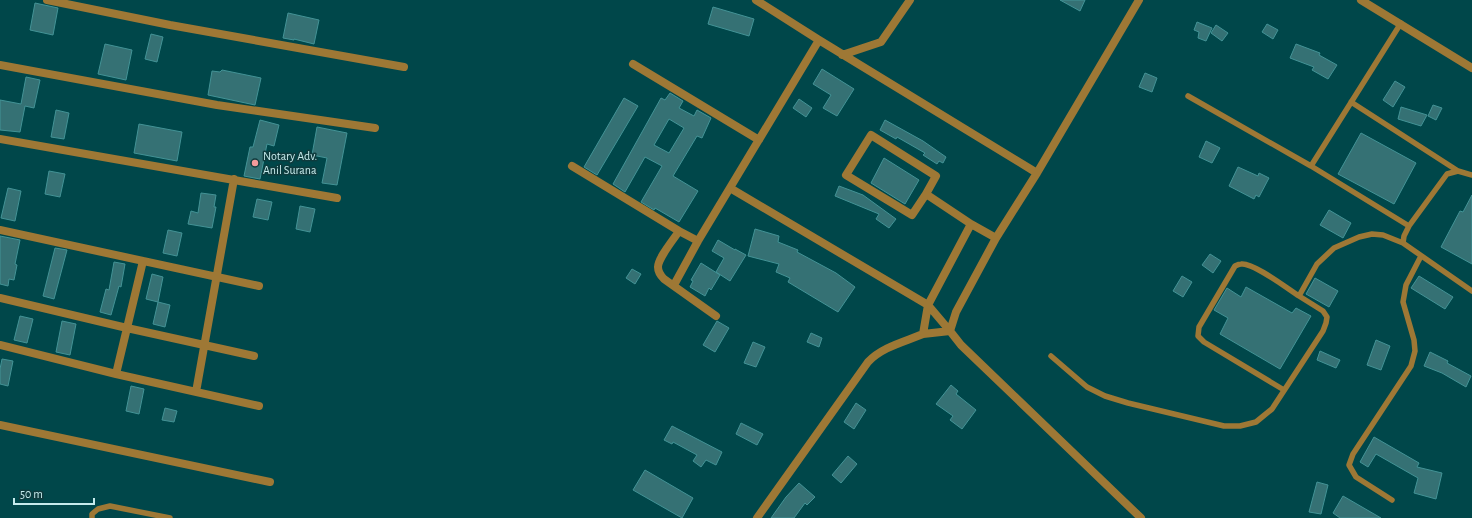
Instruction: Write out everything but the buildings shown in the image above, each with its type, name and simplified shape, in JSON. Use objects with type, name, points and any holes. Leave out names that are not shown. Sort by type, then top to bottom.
[{"type":"street","points":[[47,0],[170,25],[404,67]]},
{"type":"street","points":[[756,0],[842,55],[1037,173]]},
{"type":"street","points":[[842,55],[881,42],[910,0]]},
{"type":"street","points":[[950,331],[956,312],[996,238],[1037,173],[1139,0]]},
{"type":"street","points":[[1361,0],[1401,23],[1472,68]]},
{"type":"street","points":[[674,285],[698,241],[819,40]]},
{"type":"street","points":[[633,64],[759,140]]},
{"type":"street","points":[[0,65],[217,105],[375,128]]},
{"type":"street","points":[[871,135],[936,176],[926,194],[912,216],[846,175],[871,135]]},
{"type":"street","points":[[0,139],[337,198]]},
{"type":"street","points":[[572,166],[698,241]]},
{"type":"street","points":[[196,392],[234,180]]},
{"type":"street","points":[[730,188],[928,305],[961,346],[1141,518]]},
{"type":"street","points":[[926,194],[971,224],[996,238]]},
{"type":"street","points":[[923,334],[928,305],[971,224]]},
{"type":"street","points":[[0,230],[259,286]]},
{"type":"street","points":[[679,231],[660,260],[658,268],[661,276],[716,316]]},
{"type":"street","points":[[116,374],[143,261]]},
{"type":"street","points":[[0,298],[254,356]]},
{"type":"street","points":[[757,518],[868,362],[879,352],[923,334],[950,331]]},
{"type":"street","points":[[0,345],[116,374],[259,406]]},
{"type":"street","points":[[0,426],[270,482]]},
{"type":"lane","points":[[1311,166],[1401,23]]},
{"type":"lane","points":[[1188,96],[1311,166],[1409,226]]},
{"type":"lane","points":[[1351,102],[1458,171],[1472,175]]},
{"type":"lane","points":[[1403,243],[1404,236],[1409,226],[1447,174],[1458,171]]},
{"type":"lane","points":[[1299,296],[1317,264],[1334,248],[1359,237],[1372,234],[1383,235],[1403,243],[1472,291]]},
{"type":"lane","points":[[1392,500],[1356,477],[1349,465],[1353,454],[1411,366],[1415,351],[1414,340],[1403,302],[1406,285],[1421,256]]},
{"type":"lane","points":[[1051,356],[1087,387],[1105,396],[1224,426],[1240,426],[1256,422],[1272,409],[1323,331],[1327,317],[1323,311],[1258,269],[1249,265],[1241,264],[1235,266],[1199,327],[1198,336],[1204,342],[1284,390]]},
{"type":"lane","points":[[92,518],[92,514],[98,509],[110,506],[170,518]]},
{"type":"place","name":"Notary Adv. Anil Surana","points":[[255,163]]}]
